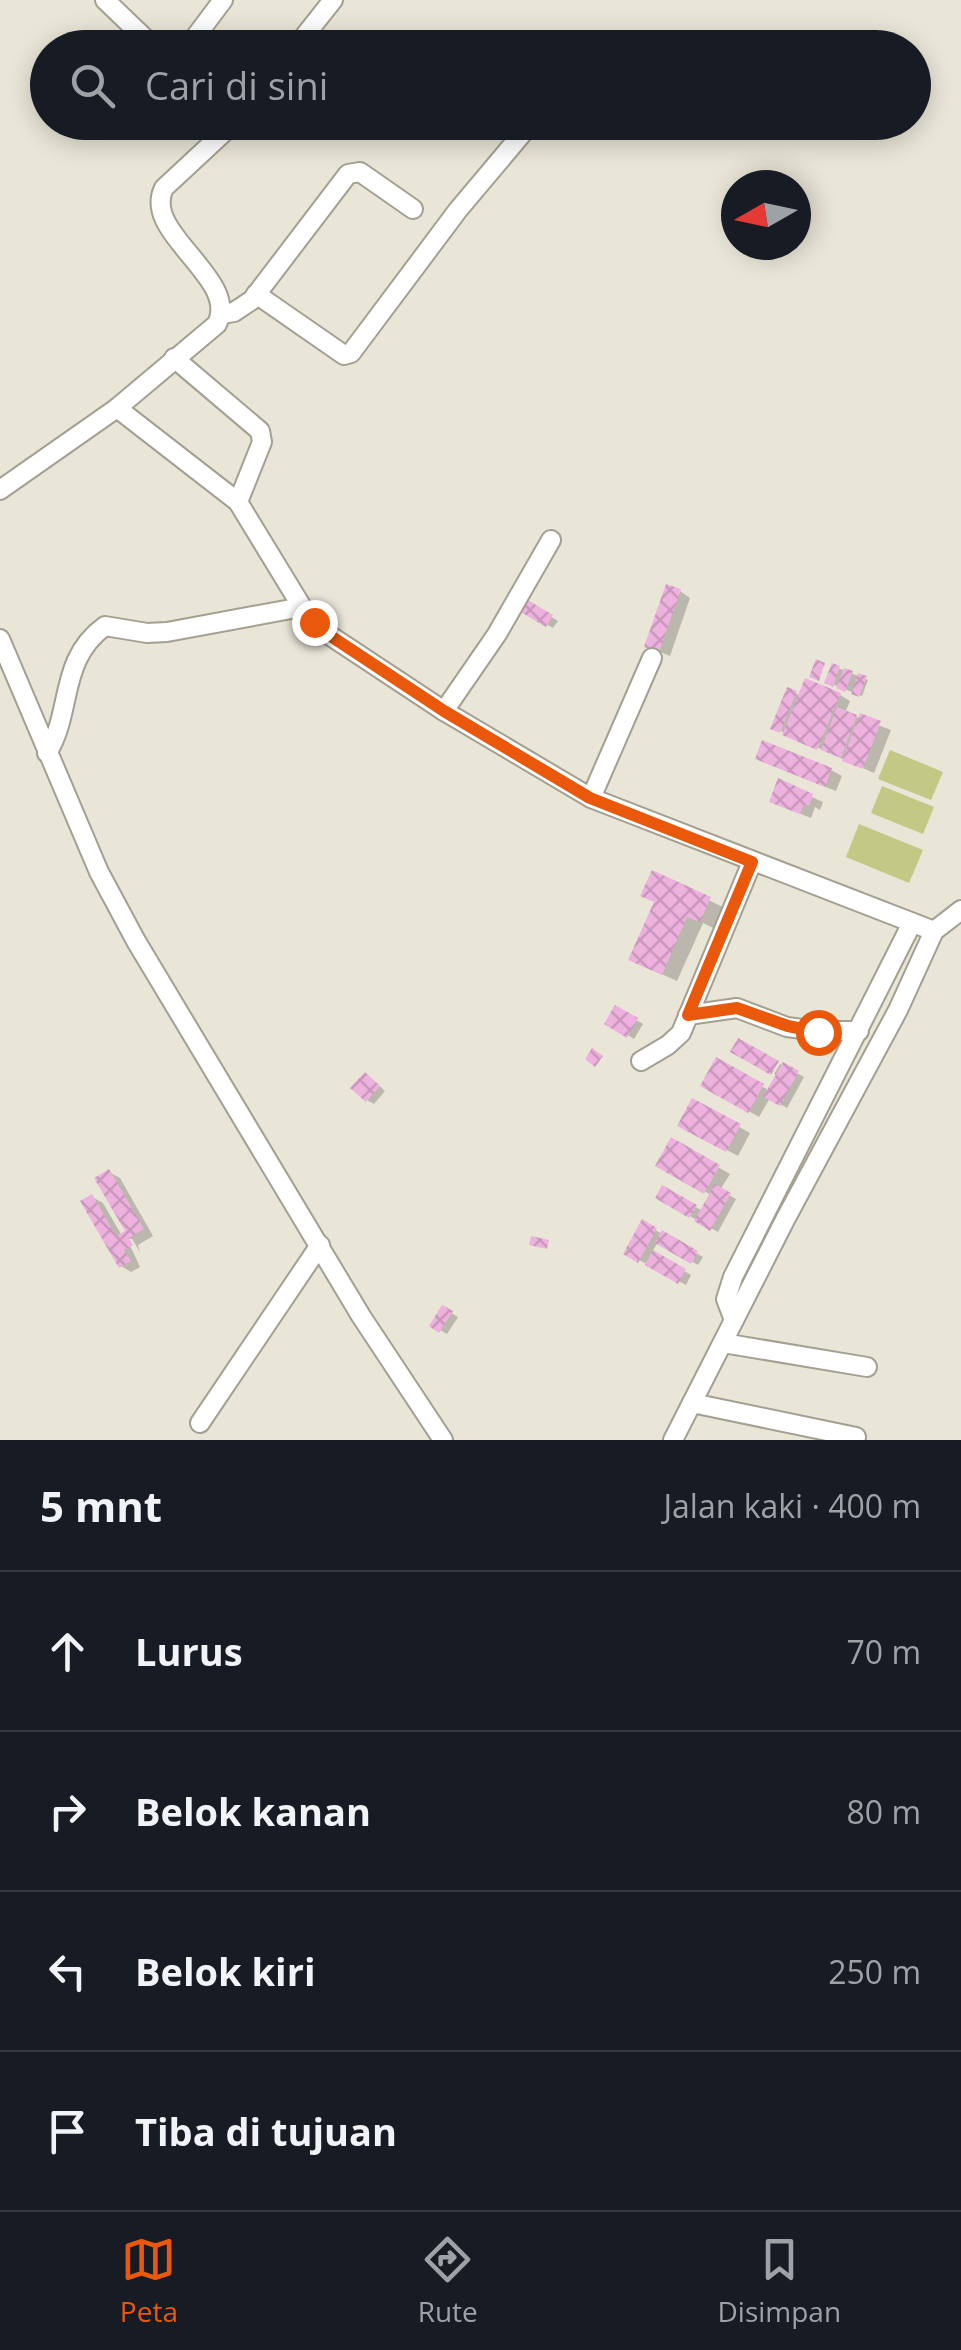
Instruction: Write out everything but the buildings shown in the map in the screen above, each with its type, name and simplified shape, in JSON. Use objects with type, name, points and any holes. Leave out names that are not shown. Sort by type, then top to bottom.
[{"type":"street","points":[[105,0],[127,7],[143,30]]},
{"type":"street","points":[[200,30],[223,0]]},
{"type":"street","points":[[310,30],[334,0]]},
{"type":"street","points":[[216,140],[164,188],[159,202],[165,218],[218,294],[222,314]]},
{"type":"street","points":[[256,294],[344,354],[352,353],[458,210],[517,140]]},
{"type":"street","points":[[0,490],[117,408],[210,332],[222,314],[242,308],[348,174],[360,172],[413,209]]},
{"type":"street","points":[[174,358],[260,431],[262,442],[238,502]]},
{"type":"street","points":[[117,408],[238,502],[302,607],[320,629],[444,711],[590,798],[934,931]]},
{"type":"street","points":[[444,711],[498,634],[552,540]]},
{"type":"street","points":[[47,754],[60,730],[69,674],[104,626],[167,632],[302,607]]},
{"type":"street","points":[[0,640],[100,872],[136,941],[361,1316],[443,1440]]},
{"type":"street","points":[[590,798],[652,658]]},
{"type":"street","points":[[641,1061],[668,1046],[681,1032],[752,862]]},
{"type":"street","points":[[672,1440],[898,1010],[934,931],[961,910]]},
{"type":"street","points":[[734,1320],[726,1299],[728,1290],[912,923]]},
{"type":"street","points":[[688,1015],[737,1008],[818,1032],[859,1031]]},
{"type":"street","points":[[200,1424],[320,1245]]},
{"type":"street","points":[[723,1343],[867,1368]]},
{"type":"street","points":[[692,1402],[856,1437]]},
{"type":"green space","points":[[890,750],[943,772],[931,800],[878,779]]},
{"type":"green space","points":[[882,786],[934,807],[923,834],[871,813]]},
{"type":"green space","points":[[859,824],[923,850],[909,883],[846,857]]},
{"type":"route","points":[[314,622],[444,711],[590,798],[752,862],[688,1015],[737,1008],[818,1032]]}]
